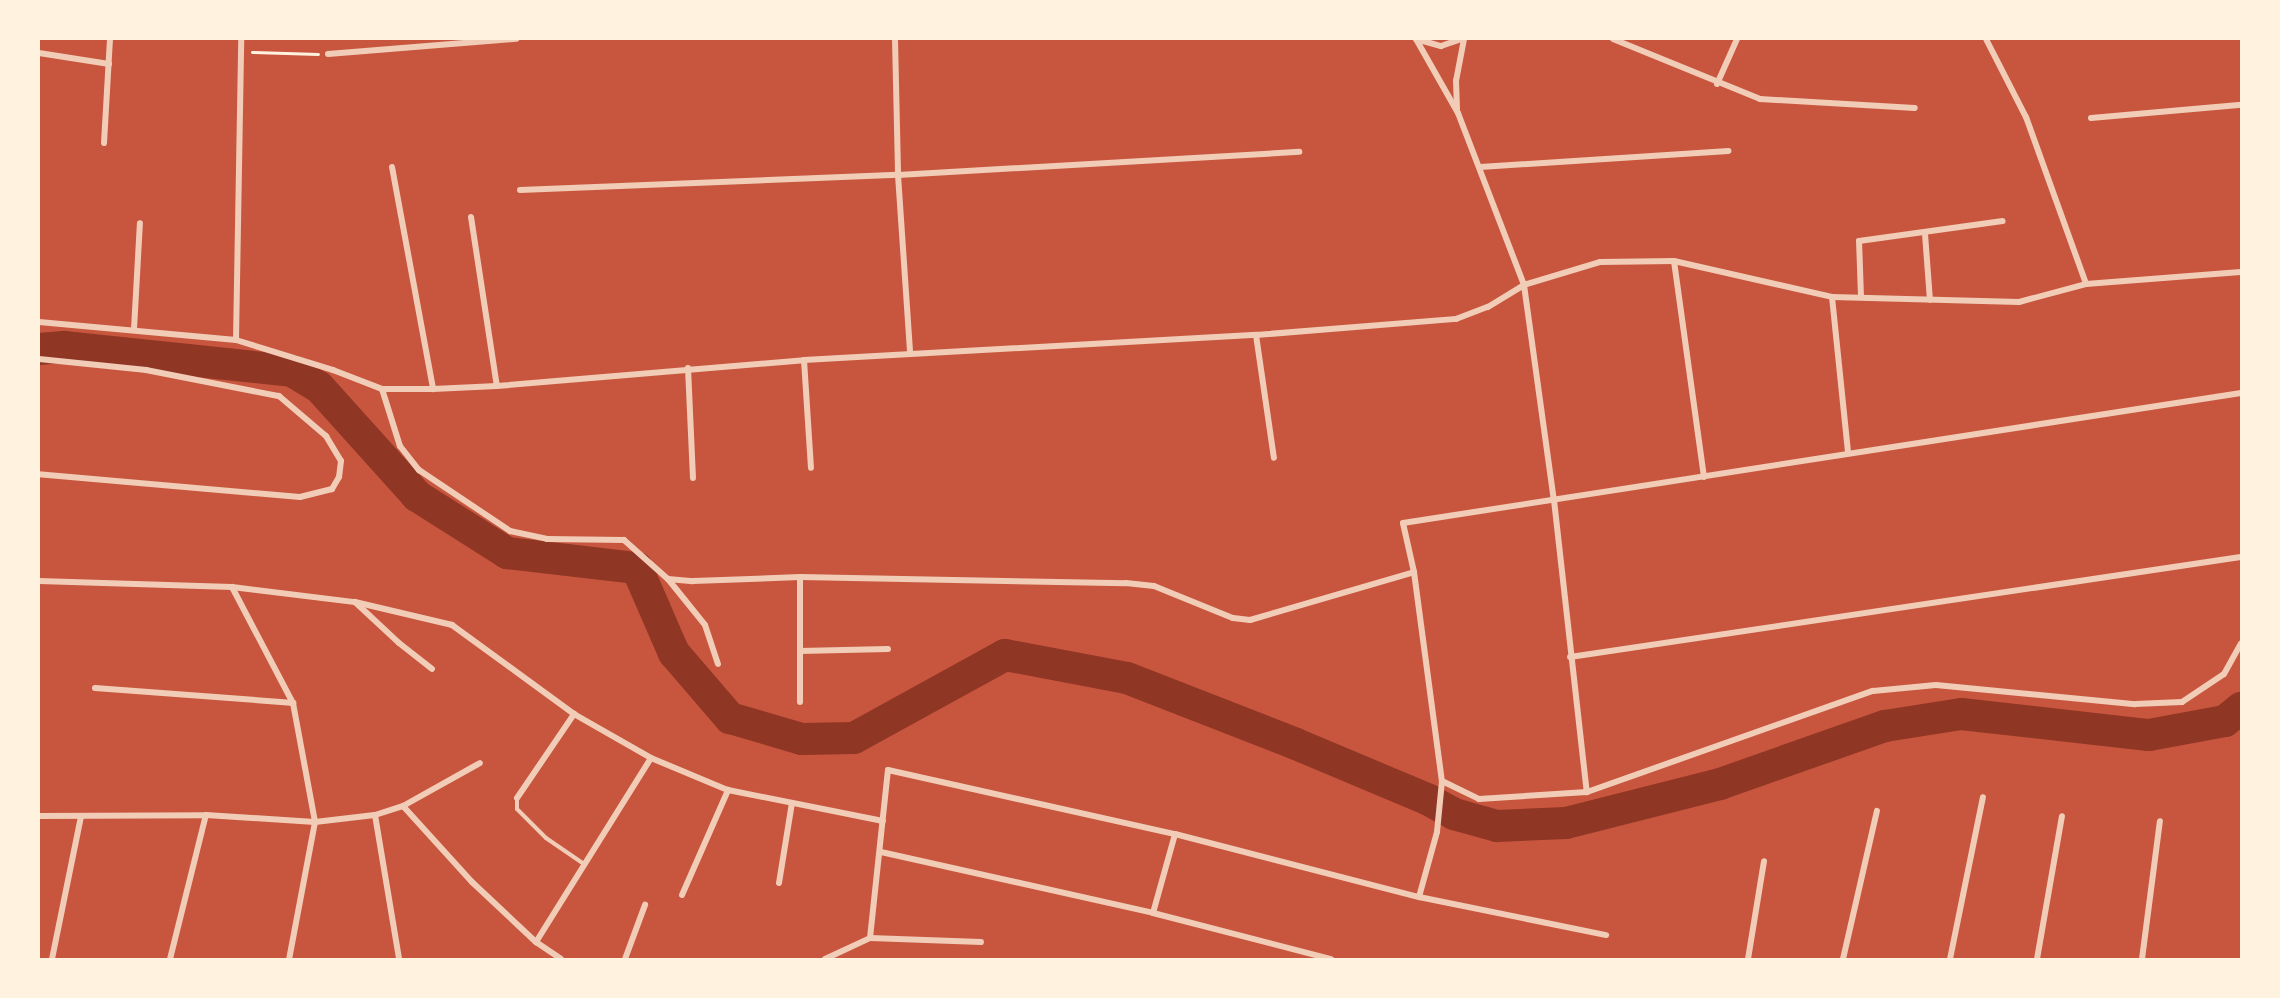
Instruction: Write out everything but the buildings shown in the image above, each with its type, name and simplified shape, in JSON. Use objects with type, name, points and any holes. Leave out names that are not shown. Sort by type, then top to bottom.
[{"type":"street","points":[[104,143],[110,39]]},
{"type":"street","points":[[236,340],[241,39]]},
{"type":"street","points":[[328,54],[516,39]]},
{"type":"street","points":[[894,39],[898,175],[910,352]]},
{"type":"street","points":[[1416,39],[1441,46],[1462,39],[1456,81],[1458,113]]},
{"type":"street","points":[[1416,39],[1458,113],[1524,285],[1554,500],[1587,792]]},
{"type":"street","points":[[1613,39],[1717,84],[1760,99],[1915,108]]},
{"type":"street","points":[[1717,84],[1737,39]]},
{"type":"street","points":[[1986,39],[2026,117],[2085,284]]},
{"type":"street","points":[[39,53],[109,64]]},
{"type":"street","points":[[2091,118],[2241,105]]},
{"type":"street","points":[[1480,167],[1728,151]]},
{"type":"street","points":[[520,190],[898,175],[1299,152]]},
{"type":"street","points":[[392,167],[433,389]]},
{"type":"street","points":[[471,217],[497,386]]},
{"type":"street","points":[[1861,297],[1859,241],[1925,234],[2003,221]]},
{"type":"street","points":[[134,330],[140,223]]},
{"type":"street","points":[[1925,234],[1930,300]]},
{"type":"street","points":[[39,322],[236,340],[333,370],[382,389],[433,389],[497,386],[688,368],[910,352],[1256,335],[1456,319],[1488,307],[1524,285],[1600,262],[1674,261],[1832,297],[2019,302],[2085,284],[2241,273]]},
{"type":"street","points":[[1674,261],[1704,477]]},
{"type":"street","points":[[1832,297],[1848,453]]},
{"type":"street","points":[[1256,335],[1274,458]]},
{"type":"street","points":[[39,359],[146,370],[279,396],[326,436],[341,461],[339,477],[333,489],[300,497],[39,474]]},
{"type":"street","points":[[804,360],[811,468]]},
{"type":"street","points":[[688,368],[693,478]]},
{"type":"street","points":[[382,389],[400,446],[419,470],[510,531],[547,539],[624,540],[668,579],[705,625],[718,664]]},
{"type":"street","points":[[1419,897],[1437,832],[1442,781],[1414,572],[1403,523],[2241,393]]},
{"type":"street","points":[[1570,657],[2241,557]]},
{"type":"street","points":[[668,579],[693,581],[800,577],[1126,583],[1154,586],[1233,618],[1250,620],[1414,572]]},
{"type":"street","points":[[800,577],[800,702]]},
{"type":"street","points":[[39,581],[232,587],[355,602],[452,626],[574,714],[651,758],[728,790],[883,821]]},
{"type":"street","points":[[232,587],[293,703],[315,822],[289,959]]},
{"type":"street","points":[[355,602],[399,643],[432,669]]},
{"type":"street","points":[[1442,781],[1479,799],[1587,792],[1873,691],[1936,684],[2135,704],[2182,702],[2224,674],[2241,643]]},
{"type":"street","points":[[800,651],[888,649]]},
{"type":"street","points":[[95,688],[293,703]]},
{"type":"street","points":[[517,798],[574,714]]},
{"type":"street","points":[[536,942],[651,758]]},
{"type":"street","points":[[39,816],[206,815],[315,822],[375,815],[403,806],[480,763]]},
{"type":"street","points":[[870,938],[888,770],[1175,834],[1419,897],[1606,935]]},
{"type":"street","points":[[682,895],[728,790]]},
{"type":"street","points":[[1950,959],[1983,797]]},
{"type":"street","points":[[779,883],[792,803]]},
{"type":"street","points":[[403,806],[472,882],[536,942],[561,959]]},
{"type":"street","points":[[1843,959],[1877,811]]},
{"type":"street","points":[[170,959],[206,815]]},
{"type":"street","points":[[375,815],[399,959]]},
{"type":"street","points":[[52,959],[81,816]]},
{"type":"street","points":[[2037,959],[2062,816]]},
{"type":"street","points":[[2142,959],[2160,821]]},
{"type":"street","points":[[1153,913],[1175,834]]},
{"type":"street","points":[[881,852],[1153,913],[1331,959]]},
{"type":"street","points":[[1748,959],[1764,861]]},
{"type":"street","points":[[625,959],[645,905]]},
{"type":"street","points":[[825,959],[870,938],[981,942]]},
{"type":"lane","points":[[517,798],[517,809],[546,838],[584,864]]},
{"type":"path","points":[[239,52],[328,54]]},
{"type":"waterway","points":[[39,349],[64,347],[292,371],[319,387],[417,496],[507,553],[637,568],[674,653],[730,718],[802,739],[854,738],[1005,655],[1127,678],[1296,744],[1429,800],[1454,814],[1497,826],[1566,823],[1720,784],[1885,726],[1961,714],[2149,735],[2225,721],[2241,708]]}]
